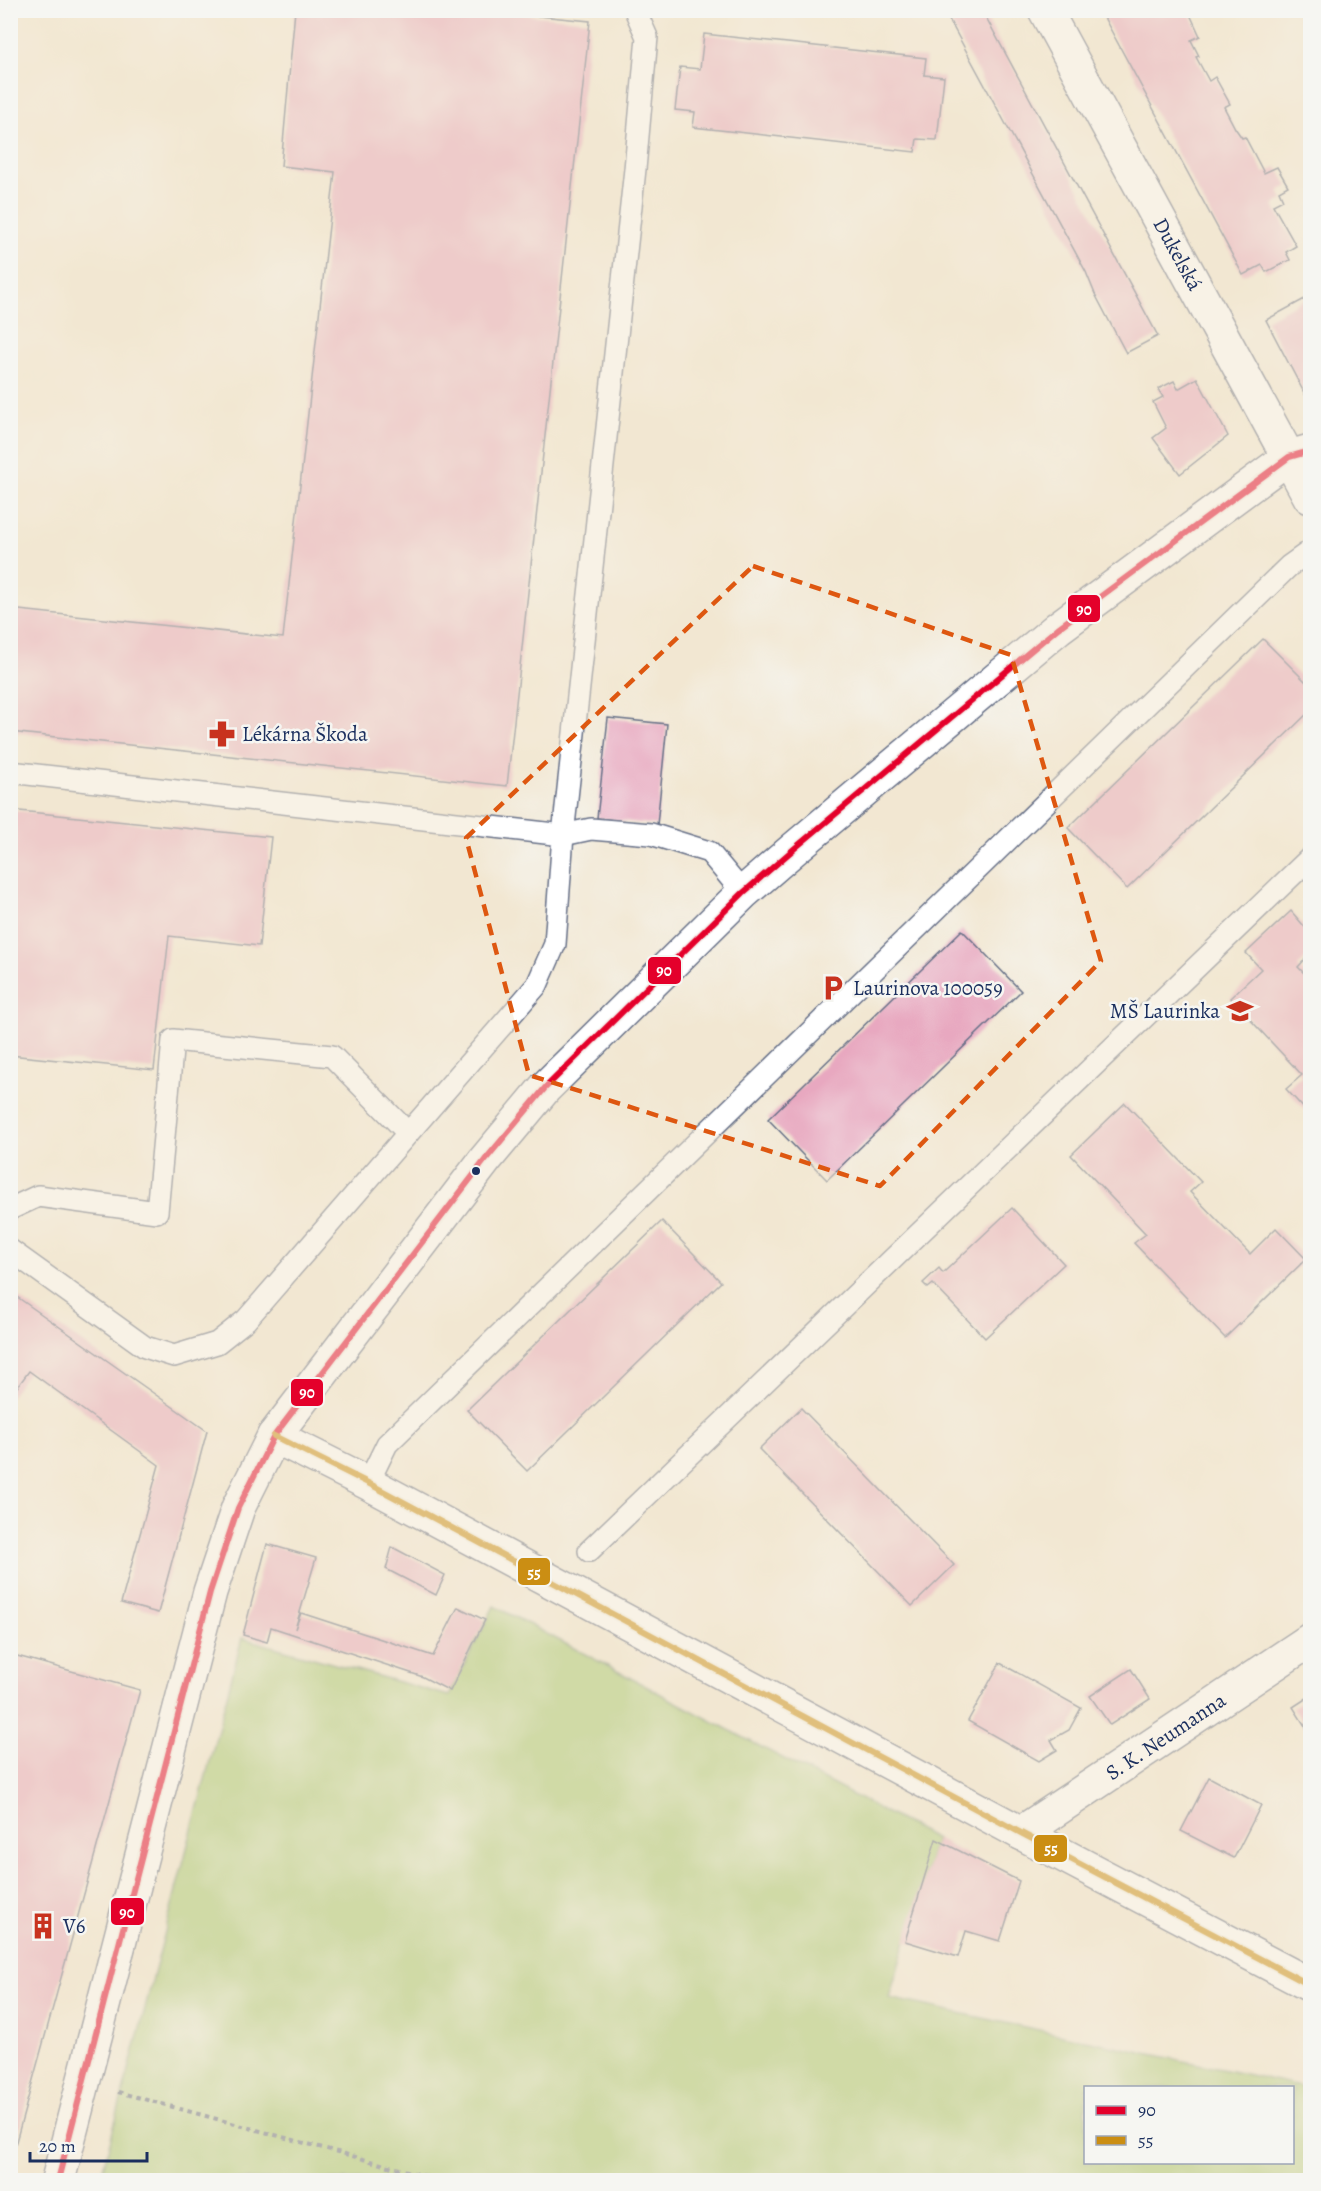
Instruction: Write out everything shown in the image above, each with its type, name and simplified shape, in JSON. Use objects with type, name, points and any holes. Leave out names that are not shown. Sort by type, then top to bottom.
[{"type":"street","name":"Dukelská","points":[[1045,10],[1300,454],[1311,497]]},
{"type":"street","points":[[58,2181],[210,1592],[238,1508],[274,1436],[477,1169],[545,1088],[743,893],[1058,628],[1300,454]]},
{"type":"street","points":[[274,1436],[368,1483],[1021,1833],[1311,1985]]},
{"type":"street","name":"S. K. Neumanna","points":[[1021,1833],[1311,1640]]},
{"type":"lane","points":[[10,1250],[145,1347],[174,1356],[217,1343],[246,1320],[537,985],[555,944],[563,835],[636,158],[646,37],[635,10]]},
{"type":"lane","points":[[368,1483],[387,1443],[1280,574],[1311,551]]},
{"type":"lane","points":[[10,772],[563,835],[591,829],[651,834],[709,852],[743,893]]},
{"type":"lane","points":[[589,1551],[1311,858]]},
{"type":"lane","points":[[10,1209],[38,1196],[157,1212],[173,1040],[332,1056],[408,1133]]},
{"type":"path","points":[[112,2090],[440,2181]]},
{"type":"highlighted area","points":[[753,566],[1011,655],[1101,961],[880,1186],[529,1075],[466,838]]},
{"type":"green space","points":[[494,1606],[936,1839],[889,1998],[1310,2088],[1310,2180],[100,2180],[242,1638],[449,1696]]},
{"type":"building","points":[[295,10],[478,10],[590,21],[507,786],[10,732],[10,609],[283,638],[335,172],[281,166]]},
{"type":"building","points":[[944,10],[982,10],[1158,336],[1126,353],[1086,272]]},
{"type":"building","points":[[1100,10],[1188,10],[1200,36],[1191,40],[1199,56],[1196,57],[1209,81],[1215,77],[1230,104],[1224,107],[1235,128],[1242,138],[1245,137],[1264,173],[1277,167],[1288,186],[1279,191],[1283,200],[1273,205],[1296,246],[1286,252],[1290,260],[1266,272],[1262,265],[1243,275]]},
{"type":"building","points":[[704,34],[926,58],[924,75],[944,77],[937,140],[917,139],[915,152],[693,127],[695,112],[675,110],[680,67],[700,69]]},
{"type":"building","points":[[1310,296],[1310,404],[1266,320]]},
{"type":"building","points":[[1197,378],[1228,436],[1180,474],[1153,438],[1166,428],[1153,402],[1163,397],[1158,389],[1174,381],[1178,389]]},
{"type":"building","points":[[1263,639],[1307,683],[1310,689],[1310,711],[1127,889],[1068,828]]},
{"type":"building","points":[[608,718],[667,724],[657,825],[597,818]]},
{"type":"building","points":[[10,810],[271,837],[259,946],[169,936],[154,1070],[10,1055]]},
{"type":"building","points":[[1291,911],[1310,933],[1310,954],[1298,967],[1310,979],[1310,1115],[1286,1089],[1302,1075],[1230,998],[1261,969],[1246,953]]},
{"type":"building","points":[[962,930],[1021,991],[827,1180],[768,1119]]},
{"type":"building","points":[[1125,1103],[1201,1182],[1190,1192],[1250,1254],[1276,1228],[1306,1259],[1225,1338],[1134,1243],[1146,1234],[1071,1155]]},
{"type":"building","points":[[1012,1208],[1064,1264],[985,1338],[933,1284],[928,1288],[923,1283],[939,1268],[943,1273]]},
{"type":"building","points":[[662,1221],[721,1282],[527,1471],[467,1410]]},
{"type":"building","points":[[10,1292],[207,1431],[158,1613],[121,1603],[159,1465],[29,1371],[10,1397]]},
{"type":"building","points":[[801,1408],[954,1565],[912,1606],[759,1449]]},
{"type":"building","points":[[267,1544],[316,1558],[295,1629],[301,1613],[433,1656],[458,1607],[485,1620],[450,1691],[423,1677],[271,1627],[267,1642],[243,1635]]},
{"type":"building","points":[[392,1547],[445,1575],[436,1595],[386,1569]]},
{"type":"building","name":"V6","points":[[10,1654],[140,1690],[11,2160],[10,2160]]},
{"type":"building","points":[[1000,1663],[1081,1708],[1069,1730],[1051,1740],[1057,1750],[1039,1761],[968,1721]]},
{"type":"building","points":[[1131,1669],[1150,1699],[1110,1725],[1090,1696]]},
{"type":"building","points":[[1310,1696],[1310,1734],[1293,1707]]},
{"type":"building","points":[[1209,1777],[1261,1805],[1234,1858],[1181,1831]]},
{"type":"building","points":[[936,1839],[1019,1881],[1000,1941],[966,1931],[958,1957],[905,1941]]},
{"type":"transit line","name":"90","points":[[58,2180],[210,1592],[238,1508],[274,1436],[485,1160],[545,1088],[743,893],[1058,628],[1289,457],[1310,451]]},
{"type":"transit line","name":"55","points":[[274,1436],[368,1483],[1310,1985]]},
{"type":"place","name":"Lékárna Škoda","points":[[222,734]]},
{"type":"place","name":"Laurinova 100059","points":[[833,988]]},
{"type":"place","name":"MŠ Laurinka","points":[[1240,1011]]},
{"type":"place","name":"V6","points":[[43,1926]]}]
